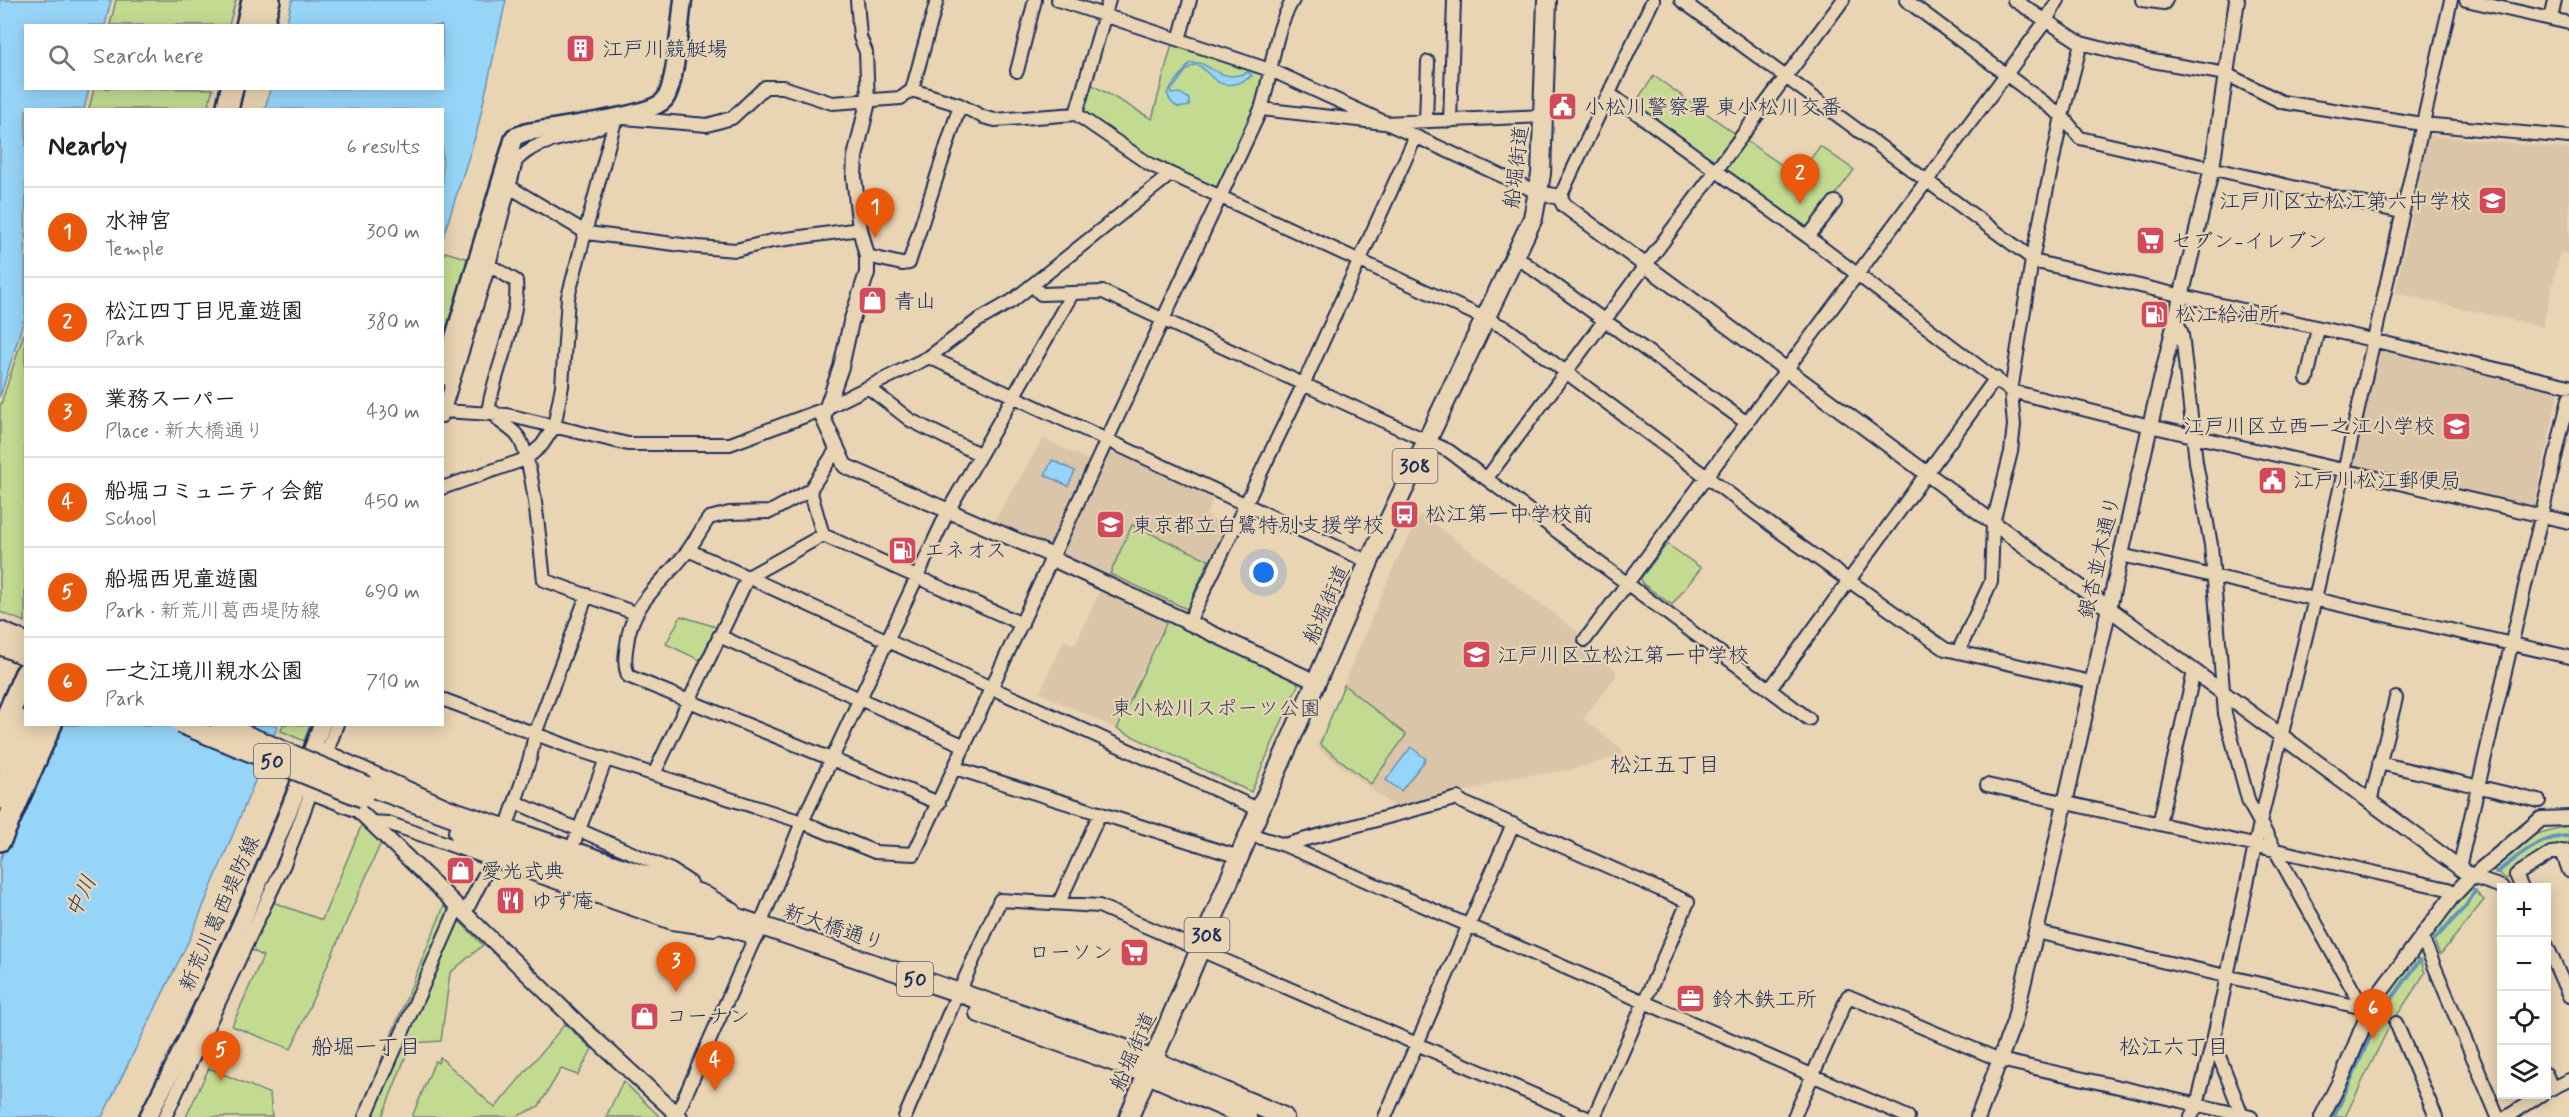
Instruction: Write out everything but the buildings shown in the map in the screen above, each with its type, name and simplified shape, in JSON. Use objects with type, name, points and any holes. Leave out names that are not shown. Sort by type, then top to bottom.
[{"type":"highway","points":[[247,24],[253,0]]},
{"type":"highway","points":[[263,24],[269,0]]},
{"type":"highway","points":[[227,108],[232,90]]},
{"type":"highway","points":[[242,108],[246,90]]},
{"type":"highway","points":[[0,733],[24,678]]},
{"type":"highway","points":[[0,761],[24,707]]},
{"type":"highway","points":[[0,798],[31,726]]},
{"type":"highway","points":[[0,840],[50,726]]},
{"type":"main road","points":[[444,371],[514,137],[527,132],[616,117],[652,108],[664,100],[670,89],[683,0]]},
{"type":"main road","name":"船堀街道","points":[[1129,1117],[1201,952],[1239,857],[1369,562],[1533,218],[1539,193],[1545,116],[1547,0]]},
{"type":"main road","points":[[0,631],[24,641]]},
{"type":"main road","points":[[0,645],[24,655]]},
{"type":"main road","name":"50","points":[[186,726],[363,798]]},
{"type":"main road","name":"50","points":[[224,726],[363,798]]},
{"type":"main road","name":"新荒川葛西堤防線","points":[[148,1117],[184,1047],[304,789],[327,752],[322,726]]},
{"type":"main road","name":"新大橋通り","points":[[363,798],[753,928],[1151,1067],[1284,1117]]},
{"type":"main road","name":"新大橋通り","points":[[1151,1067],[1247,1117]]},
{"type":"street","points":[[857,0],[860,37],[866,52],[868,102],[855,157],[860,229],[867,256],[867,273],[851,322],[841,367],[824,409],[823,418],[845,466],[1052,557],[1316,681]]},
{"type":"street","points":[[444,411],[489,265],[508,186],[516,161],[526,149],[550,140],[593,132],[616,117],[707,125],[732,118],[765,87],[783,87],[832,103],[901,98],[912,90],[937,0]]},
{"type":"street","points":[[1017,71],[1035,0]]},
{"type":"street","points":[[1058,0],[1269,70],[1539,193],[1560,197]]},
{"type":"street","points":[[1076,114],[1109,0]]},
{"type":"street","points":[[1179,40],[1190,0]]},
{"type":"street","points":[[444,700],[606,759],[802,822],[875,852],[914,854],[1261,109],[1280,25],[1293,0]]},
{"type":"street","points":[[1450,121],[1454,0]]},
{"type":"street","points":[[1653,0],[1560,197],[1564,206],[2472,877],[2497,885]]},
{"type":"street","points":[[1682,0],[2032,260],[2318,328],[2371,345],[2569,386]]},
{"type":"street","points":[[1487,478],[1843,0]]},
{"type":"street","points":[[1906,0],[2062,116],[2080,138],[2402,212]]},
{"type":"street","points":[[2014,0],[2081,43],[2147,60],[2226,74],[2282,102],[2422,124],[2569,137]]},
{"type":"street","points":[[1585,640],[1706,476],[1788,370],[1925,181],[2045,22],[2058,0]]},
{"type":"street","points":[[2142,0],[2163,3],[2166,0]]},
{"type":"street","name":"銀杏並木通り","points":[[1978,1117],[2014,1022],[2036,932],[2091,682],[2212,168],[2236,0]]},
{"type":"street","points":[[2191,1117],[2197,1105],[2213,1041],[2260,824],[2315,599],[2451,0]]},
{"type":"street","points":[[2466,0],[2569,23]]},
{"type":"street","points":[[2551,19],[2555,0]]},
{"type":"street","points":[[1958,652],[1991,582],[1993,523],[2011,452],[2014,425],[2011,391],[2032,260],[2062,116],[2081,43]]},
{"type":"street","points":[[1426,121],[1428,62]]},
{"type":"street","points":[[912,90],[960,105],[983,117],[995,120],[1076,114],[1149,165],[1222,196],[1508,329],[1848,582],[1946,649],[2091,682]]},
{"type":"street","points":[[1610,94],[1808,237],[2011,391],[2150,426],[2569,522]]},
{"type":"street","points":[[867,256],[902,264],[909,263],[960,105]]},
{"type":"street","points":[[1261,109],[1384,123],[1545,116]]},
{"type":"street","points":[[444,487],[526,459],[542,446],[554,427],[562,386],[568,297],[587,233],[616,117]]},
{"type":"street","points":[[1189,622],[1304,383],[1415,138]]},
{"type":"street","points":[[444,414],[491,412],[628,444],[730,444],[824,409],[929,357],[1032,285],[1171,174]]},
{"type":"street","points":[[508,186],[587,233],[736,250],[772,242],[860,229]]},
{"type":"street","points":[[1808,237],[1835,202]]},
{"type":"street","points":[[1515,256],[1747,423]]},
{"type":"street","points":[[489,265],[516,280],[518,298],[490,394],[491,412],[498,422],[519,437],[526,459],[544,580],[635,613]]},
{"type":"street","points":[[1032,285],[1041,294],[1102,292],[1449,451],[1809,719]]},
{"type":"street","points":[[327,752],[363,798],[371,822],[581,1026],[679,1116],[753,928],[916,577],[979,454],[1072,294]]},
{"type":"street","points":[[2176,319],[2182,334],[2215,576],[2225,714],[2249,803],[2358,999],[2369,1009]]},
{"type":"street","points":[[2307,379],[2318,328]]},
{"type":"street","points":[[929,357],[1369,562]]},
{"type":"street","points":[[1770,689],[1996,378]]},
{"type":"street","points":[[869,388],[910,420],[979,454]]},
{"type":"street","points":[[2460,868],[2569,398]]},
{"type":"street","points":[[836,450],[810,490],[770,512],[729,513],[709,518],[688,550],[654,586],[635,613],[628,636],[624,665],[628,676],[939,803]]},
{"type":"street","points":[[810,490],[823,535],[1022,624]]},
{"type":"street","points":[[654,774],[748,577],[823,535]]},
{"type":"street","points":[[688,550],[1260,810]]},
{"type":"street","points":[[2121,555],[2569,657]]},
{"type":"street","points":[[507,826],[530,758],[535,734],[587,596]]},
{"type":"street","points":[[719,636],[965,747]]},
{"type":"street","points":[[2159,824],[2194,672]]},
{"type":"street","points":[[2370,802],[2396,698]]},
{"type":"street","points":[[327,752],[335,726]]},
{"type":"street","points":[[327,752],[439,802],[704,892]]},
{"type":"street","points":[[572,848],[606,759]]},
{"type":"street","points":[[2379,763],[2539,801]]},
{"type":"street","points":[[955,768],[1239,857]]},
{"type":"street","points":[[1987,785],[2448,889],[2455,894]]},
{"type":"street","points":[[165,1117],[285,862],[304,789],[363,798]]},
{"type":"street","points":[[1284,845],[1458,798],[1462,802],[1688,902],[1594,1117]]},
{"type":"street","points":[[515,802],[671,870],[753,928]]},
{"type":"street","points":[[1059,903],[1100,813]]},
{"type":"street","points":[[2322,1117],[2344,1073],[2369,1009],[2455,894],[2541,819],[2569,818]]},
{"type":"street","points":[[371,822],[388,823],[672,923],[753,928]]},
{"type":"street","points":[[1385,1117],[1513,824]]},
{"type":"street","points":[[1249,834],[1284,845],[1908,1117]]},
{"type":"street","points":[[2520,883],[2516,874],[2551,853],[2565,851],[2569,871]]},
{"type":"street","points":[[364,1117],[461,909],[492,860]]},
{"type":"street","points":[[905,1117],[1000,900],[1100,906],[1416,1046],[1585,1117]]},
{"type":"street","points":[[2036,932],[2369,1009]]},
{"type":"street","points":[[2421,937],[2498,1117]]},
{"type":"street","points":[[2551,953],[2569,996]]},
{"type":"street","points":[[1794,1117],[1848,996],[2000,1060],[2247,1116]]},
{"type":"street","points":[[2396,1023],[2436,1117]]},
{"type":"street","points":[[2213,1041],[2247,1116]]},
{"type":"street","points":[[2551,1089],[2569,1080]]},
{"type":"street","points":[[2507,1117],[2535,1099]]},
{"type":"shaded area","name":"江戸川区立松江第六中学校","points":[[2429,135],[2569,149],[2569,254],[2560,252],[2543,327],[2395,293]]},
{"type":"shaded area","name":"江戸川区立西一之江小学校","points":[[2378,347],[2559,390],[2534,506],[2530,508],[2359,469],[2353,462]]},
{"type":"shaded area","name":"東京都立白鷺特別支援学校","points":[[1043,439],[1100,465],[1108,451],[1116,450],[1214,495],[1206,516],[1229,527],[1188,611],[993,523]]},
{"type":"shaded area","name":"江戸川区立松江第一中学校","points":[[1421,514],[1579,633],[1575,640],[1616,670],[1616,676],[1583,719],[1624,751],[1622,755],[1570,770],[1508,778],[1479,788],[1395,807],[1317,747],[1397,559]]},
{"type":"shaded area","points":[[1102,587],[1167,617],[1115,728],[1040,693],[1064,640],[1075,645]]},
{"type":"green space","points":[[116,0],[236,0],[229,24],[110,24]]},
{"type":"green space","points":[[1172,44],[1263,75],[1257,105],[1220,184],[1215,187],[1141,152],[1087,115],[1083,109],[1091,84],[1152,119]]},
{"type":"green space","points":[[1654,76],[1737,135],[1716,165],[1634,104]]},
{"type":"green space","points":[[94,90],[213,90],[207,108],[89,108]]},
{"type":"green space","points":[[1745,140],[1798,176],[1820,146],[1854,170],[1808,231],[1725,170]]},
{"type":"green space","points":[[445,252],[469,259],[444,340]]},
{"type":"green space","points":[[24,333],[24,622],[0,612],[0,407]]},
{"type":"green space","points":[[1132,525],[1209,560],[1187,609],[1110,574]]},
{"type":"green space","points":[[1667,544],[1701,568],[1672,605],[1643,584],[1641,578]]},
{"type":"green space","points":[[681,616],[716,627],[700,660],[666,644]]},
{"type":"green space","name":"東小松川スポーツ公園","points":[[1169,617],[1295,677],[1298,685],[1251,792],[1117,729]]},
{"type":"green space","points":[[1344,685],[1406,735],[1371,784],[1320,744]]},
{"type":"green space","points":[[282,726],[310,726],[304,741],[281,731]]},
{"type":"green space","points":[[362,824],[382,840],[291,1049],[232,1026],[263,956],[250,949],[270,901],[322,920]]},
{"type":"green space","points":[[2569,825],[2569,845],[2544,849],[2506,879],[2491,867],[2533,835]]},
{"type":"green space","points":[[2470,886],[2484,900],[2440,955],[2431,933]]},
{"type":"green space","points":[[444,906],[483,945],[450,973],[441,1041],[411,1043],[382,1117],[358,1117]]},
{"type":"green space","points":[[2413,956],[2421,961],[2425,973],[2388,1029],[2345,1117],[2327,1117],[2372,1014]]},
{"type":"green space","points":[[565,1024],[592,1049],[578,1075],[561,1069],[539,1106],[516,1117],[412,1117],[435,1061],[438,1063],[440,1057],[495,1108]]},
{"type":"green space","points":[[209,1068],[270,1094],[272,1117],[186,1117]]},
{"type":"green space","points":[[623,1081],[660,1117],[606,1117]]},
{"type":"water","points":[[0,0],[111,0],[105,24],[24,24],[24,90],[89,90],[84,108],[24,108],[24,319],[0,397]]},
{"type":"water","points":[[292,0],[506,0],[477,131],[444,234],[444,108],[265,108],[270,90],[444,90],[444,24],[286,24]]},
{"type":"water","points":[[1190,63],[1200,63],[1228,75],[1241,75],[1248,72],[1252,76],[1228,85],[1219,83],[1197,65],[1192,66],[1171,90],[1171,94],[1180,93],[1189,99],[1189,106],[1178,107],[1170,101],[1167,93]]},
{"type":"water","points":[[1052,460],[1075,471],[1068,486],[1045,475]]},
{"type":"water","name":"中川","points":[[59,726],[278,726],[191,936],[102,1117],[0,1117],[0,860]]},
{"type":"water","points":[[1411,747],[1426,759],[1401,791],[1386,780]]},
{"type":"waterway","points":[[2496,873],[2539,843],[2569,836]]},
{"type":"waterway","points":[[2435,939],[2466,906],[2475,891]]},
{"type":"waterway","points":[[2334,1117],[2380,1015],[2420,960]]},
{"type":"place","name":"江戸川競艇場","points":[[581,49]]},
{"type":"place","name":"小松川警察署 東小松川交番","points":[[1563,107]]},
{"type":"place","name":"江戸川区立松江第六中学校","points":[[2492,201]]},
{"type":"place","name":"松江四丁目児童遊園","points":[[1800,204]]},
{"type":"place","name":"水神宮","points":[[875,238]]},
{"type":"place","name":"セブン-イレブン","points":[[2150,241]]},
{"type":"place","name":"青山","points":[[873,301]]},
{"type":"place","name":"松江給油所","points":[[2154,314]]},
{"type":"place","name":"江戸川区立西一之江小学校","points":[[2456,426]]},
{"type":"place","name":"江戸川松江郵便局","points":[[2272,480]]},
{"type":"place","name":"松江第一中学校前","points":[[1404,514]]},
{"type":"place","name":"東京都立白鷺特別支援学校","points":[[1111,525]]},
{"type":"place","name":"エネオス","points":[[903,550]]},
{"type":"place","name":"江戸川区立松江第一中学校","points":[[1476,655]]},
{"type":"place","name":"愛光式典","points":[[460,871]]},
{"type":"place","name":"ゆず庵","points":[[510,901]]},
{"type":"place","name":"ローソン","points":[[1134,952]]},
{"type":"place","name":"業務スーパー","points":[[676,992]]},
{"type":"place","name":"鈴木鉄工所","points":[[1691,999]]},
{"type":"place","name":"コーナン","points":[[645,1016]]},
{"type":"place","name":"一之江境川親水公園","points":[[2373,1039]]},
{"type":"place","name":"船堀西児童遊園","points":[[221,1081]]},
{"type":"place","name":"船堀コミュニティ会館","points":[[715,1091]]},
{"type":"district","name":"松江五丁目","points":[[1665,764]]},
{"type":"district","name":"船堀一丁目","points":[[366,1046]]},
{"type":"district","name":"松江六丁目","points":[[2174,1046]]}]
